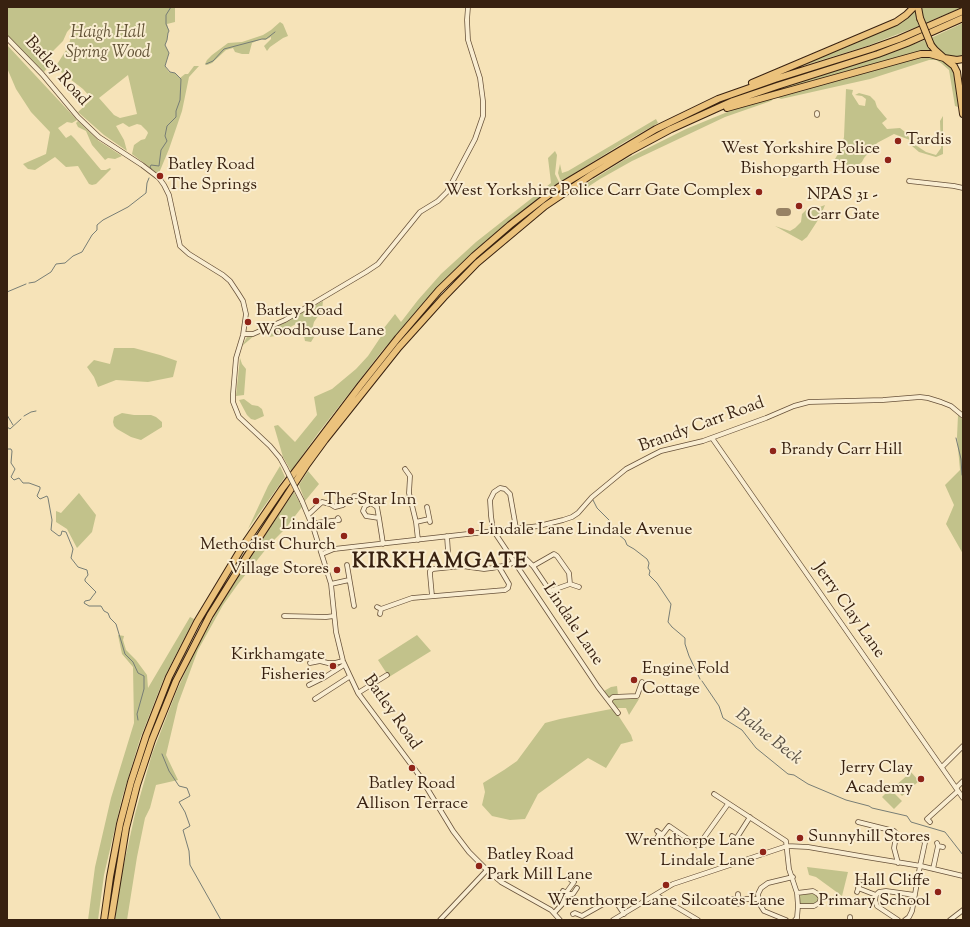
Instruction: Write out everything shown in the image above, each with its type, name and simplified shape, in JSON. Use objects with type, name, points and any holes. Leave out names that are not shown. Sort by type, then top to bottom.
[{"type":"highway","points":[[104,920],[120,824],[131,782],[146,736],[169,678],[203,610],[241,549],[282,489],[360,386],[439,290],[474,256],[510,225],[559,187],[656,129],[733,91],[896,22],[914,7]]},
{"type":"highway","points":[[918,7],[920,18],[931,45],[954,66],[957,72],[963,114]]},
{"type":"highway","points":[[718,99],[774,79],[899,39],[963,11]]},
{"type":"highway","points":[[111,920],[126,828],[137,785],[152,740],[176,681],[204,625],[246,556],[306,466],[399,347],[444,297],[477,263],[545,206],[630,151],[671,129],[733,101],[878,54],[963,18]]},
{"type":"highway","points":[[701,115],[921,54],[930,54],[957,60],[963,59]]},
{"type":"street","points":[[244,334],[253,334],[285,320],[378,264],[420,212],[438,201],[447,192],[475,139],[483,116],[480,78],[468,40],[468,7]]},
{"type":"street","name":"Batley Road","points":[[7,38],[99,137],[142,164],[159,178],[169,195],[180,246],[189,254],[223,275],[230,281],[238,292],[243,301],[246,314],[244,334],[236,358],[233,394],[235,409],[244,422],[270,446],[280,458],[309,517],[331,584],[334,616],[343,663],[358,694],[419,775],[453,831],[469,852],[501,882],[539,902],[554,913],[560,920]]},
{"type":"street","points":[[909,181],[963,188]]},
{"type":"street","name":"Brandy Carr Road","points":[[322,554],[334,549],[550,524],[572,517],[578,513],[592,497],[626,469],[661,451],[712,438],[808,402],[883,400],[920,397],[941,402],[950,406],[963,416]]},
{"type":"street","name":"Jerry Clay Lane","points":[[712,438],[963,798]]},
{"type":"street","points":[[405,469],[410,476],[409,493],[416,522],[418,540]]},
{"type":"street","points":[[493,530],[490,516],[490,500],[494,492],[502,488],[510,494],[516,528]]},
{"type":"street","points":[[354,496],[372,498],[373,504],[377,507],[383,544]]},
{"type":"street","points":[[396,499],[410,499]]},
{"type":"street","points":[[316,523],[309,517],[322,502],[335,506],[343,505]]},
{"type":"street","points":[[373,504],[368,504],[365,506],[364,513],[368,517],[379,518]]},
{"type":"street","points":[[416,522],[430,521],[427,507]]},
{"type":"street","points":[[316,523],[339,520],[338,518]]},
{"type":"street","points":[[314,530],[316,523]]},
{"type":"street","name":"Lindale Lane","points":[[493,530],[513,562],[618,713]]},
{"type":"street","points":[[447,536],[449,567]]},
{"type":"street","points":[[533,566],[554,554],[570,573],[570,584]]},
{"type":"street","points":[[432,596],[430,571],[433,569],[473,566],[484,568],[499,567],[525,558],[533,566],[550,591],[570,584],[579,587]]},
{"type":"street","points":[[346,565],[354,606]]},
{"type":"street","points":[[379,610],[412,598],[505,590],[508,588],[509,584],[499,567]]},
{"type":"street","points":[[331,584],[349,580]]},
{"type":"street","points":[[284,616],[334,616]]},
{"type":"street","points":[[312,663],[320,661],[328,663],[343,663]]},
{"type":"street","points":[[308,685],[325,677],[343,663]]},
{"type":"street","points":[[315,699],[349,676]]},
{"type":"street","points":[[358,694],[387,676]]},
{"type":"street","points":[[610,702],[613,697],[637,696],[642,682]]},
{"type":"street","points":[[942,767],[963,746]]},
{"type":"street","points":[[930,822],[927,819],[963,781]]},
{"type":"street","points":[[714,794],[786,841],[789,869],[793,877],[797,893],[798,906],[797,918],[795,920]]},
{"type":"street","points":[[655,841],[658,832],[662,835],[669,826],[686,840],[698,846],[728,804]]},
{"type":"street","points":[[736,839],[750,817]]},
{"type":"street","points":[[858,822],[894,831],[896,833],[894,848],[898,862]]},
{"type":"street","points":[[732,836],[741,842]]},
{"type":"street","points":[[905,920],[911,915],[926,840],[913,838]]},
{"type":"street","points":[[933,869],[939,845]]},
{"type":"street","points":[[613,920],[673,884],[787,846],[808,847],[898,862],[963,876]]},
{"type":"street","points":[[440,920],[487,870]]},
{"type":"street","points":[[786,920],[762,909],[758,899],[759,891],[764,885],[771,882],[793,877]]},
{"type":"street","points":[[566,893],[574,882],[571,880]]},
{"type":"street","points":[[566,893],[574,894],[577,888]]},
{"type":"street","points":[[858,888],[876,895]]},
{"type":"street","points":[[797,893],[813,891],[821,898],[819,903],[814,906],[798,906]]},
{"type":"street","points":[[898,920],[877,906],[875,900],[876,895],[879,892],[886,891],[914,895]]},
{"type":"street","points":[[554,913],[568,898],[566,893]]},
{"type":"street","points":[[738,894],[738,902]]},
{"type":"street","points":[[656,895],[698,920]]},
{"type":"street","points":[[730,899],[738,902],[758,899]]},
{"type":"street","points":[[573,914],[575,913],[582,918],[610,901],[616,902],[624,914]]},
{"type":"street","points":[[950,920],[963,910]]},
{"type":"green space","name":"Haigh Hall Spring Wood","points":[[7,7],[175,7],[175,22],[167,24],[169,31],[165,45],[169,53],[165,66],[169,72],[175,73],[180,78],[185,74],[188,74],[194,66],[199,66],[189,77],[182,111],[159,173],[132,154],[134,145],[145,139],[148,133],[141,125],[137,124],[129,127],[123,123],[116,126],[124,140],[127,151],[104,135],[78,112],[92,99],[83,89],[61,72],[56,66],[68,47],[75,23],[67,32],[63,41],[52,52],[51,63],[44,72],[7,35]],"holes":[[[128,75],[137,114],[120,118],[114,115],[99,98]]]},
{"type":"green space","points":[[920,7],[963,7],[925,23]]},
{"type":"green space","points":[[915,9],[919,26],[867,46],[789,70],[901,22]]},
{"type":"green space","points":[[280,22],[283,24],[288,36],[270,47],[267,51],[264,46],[271,39],[271,37],[252,43],[249,54],[235,52],[233,48],[226,50],[212,63],[207,65],[205,64],[212,55],[228,43],[242,42],[263,35]]},
{"type":"green space","points":[[963,23],[963,56],[951,57],[942,53],[935,47],[931,38]]},
{"type":"green space","points":[[925,40],[931,51],[752,98],[884,55]]},
{"type":"green space","points":[[7,45],[77,120],[72,123],[67,122],[58,128],[66,138],[71,135],[101,170],[111,169],[96,184],[89,184],[78,166],[66,167],[55,157],[35,170],[28,169],[23,164],[46,154],[50,132],[31,112],[16,89],[7,68]]},
{"type":"green space","points":[[923,55],[942,60],[951,67],[956,78],[958,107],[955,106],[949,70],[936,60],[929,60],[870,79],[781,99],[777,97]]},
{"type":"green space","points":[[846,89],[853,90],[852,94],[859,105],[865,106],[866,99],[862,96],[855,95],[859,93],[870,96],[887,119],[882,123],[887,129],[900,128],[914,144],[926,152],[936,155],[941,148],[940,121],[943,116],[943,154],[936,157],[919,152],[912,146],[910,140],[894,134],[877,143],[862,162],[855,167],[835,159],[841,149],[844,137]]},
{"type":"green space","points":[[774,98],[771,101],[725,117],[632,161],[574,196],[570,194],[624,160],[686,129],[742,106]]},
{"type":"green space","points":[[656,119],[658,123],[562,181],[560,179],[558,173],[560,164],[562,173],[568,171]]},
{"type":"green space","points":[[78,121],[99,141],[122,156],[115,159],[108,158],[105,160],[92,145],[86,131],[78,127],[76,123]]},
{"type":"green space","points":[[555,151],[557,155],[555,174],[559,182],[472,253],[438,287],[382,351],[319,432],[291,471],[283,457],[274,426],[278,425],[295,442],[317,415],[314,397],[332,389],[356,369],[368,356],[382,335],[384,328],[395,314],[401,322],[441,274],[476,242],[551,183],[548,158]]},
{"type":"green space","points":[[825,205],[820,217],[807,237],[802,241],[775,226],[790,231],[801,222],[802,214],[807,209],[811,210]]},
{"type":"green space","points":[[323,301],[322,310],[314,322],[312,330],[317,332],[311,342],[305,341],[301,321],[275,336],[269,337],[264,332],[255,335],[286,321]]},
{"type":"green space","points":[[255,335],[242,346],[247,337]]},
{"type":"green space","points":[[114,348],[134,348],[177,361],[173,377],[148,382],[116,380],[98,387],[94,377],[87,367],[94,360],[110,364]]},
{"type":"green space","points":[[240,358],[246,369],[244,395],[236,396]]},
{"type":"green space","points":[[244,399],[252,405],[258,406],[262,409],[264,416],[255,420],[251,419],[247,415],[239,400]]},
{"type":"green space","points":[[122,413],[151,415],[162,422],[162,427],[141,440],[131,437],[114,426],[114,417]]},
{"type":"green space","points":[[958,415],[963,420],[963,554],[946,524],[954,505],[945,485],[960,470],[957,437]]},
{"type":"green space","points":[[280,466],[285,477],[248,529],[268,486]]},
{"type":"green space","points":[[308,471],[319,484],[305,501],[299,485]]},
{"type":"green space","points":[[294,492],[302,507],[238,584],[223,605],[198,650],[178,704],[166,755],[178,780],[156,785],[150,808],[145,818],[127,920],[115,920],[120,882],[135,814],[152,754],[177,690],[195,651],[220,606]]},
{"type":"green space","points":[[79,493],[96,515],[92,532],[77,548],[67,529],[56,522],[56,511],[61,513]]},
{"type":"green space","points":[[190,617],[194,619],[164,678],[140,739],[122,798],[104,875],[98,920],[88,920],[95,867],[111,798],[134,723],[133,667],[122,654],[118,635],[124,636],[123,640],[126,650],[136,660],[147,675],[148,688]]},
{"type":"green space","points":[[417,635],[431,651],[389,677],[378,660]]},
{"type":"green space","points":[[617,686],[618,695],[609,698],[604,691],[611,687]]},
{"type":"green space","points":[[623,697],[639,699],[629,715],[626,708],[617,708],[612,701],[615,698]]},
{"type":"green space","points":[[611,709],[616,712],[631,735],[633,741],[621,744],[606,768],[588,758],[538,794],[525,819],[510,820],[492,816],[482,805],[485,792],[483,783],[517,761],[545,723]]},
{"type":"green space","points":[[911,772],[919,781],[902,796],[894,787]]},
{"type":"green space","points":[[890,789],[902,801],[894,809],[882,797]]},
{"type":"green space","points":[[807,867],[848,872],[842,896],[816,877],[809,875]]},
{"type":"green space","points":[[813,891],[820,895],[819,903],[798,906],[797,893]]},
{"type":"waterway","points":[[152,170],[150,167],[151,165],[159,166],[161,150],[167,141],[165,136],[167,126],[176,117],[176,111],[180,100],[181,79],[175,73],[170,72],[165,66],[169,53],[165,45],[169,31],[166,24],[166,15],[171,7]]},
{"type":"waterway","points":[[206,64],[213,61],[224,49],[266,39],[275,32]]},
{"type":"waterway","points":[[29,283],[35,282],[51,272],[56,264],[65,263],[73,256],[82,252],[92,235],[97,230],[97,225],[103,220],[128,207],[146,193],[149,178]]},
{"type":"waterway","points":[[7,292],[26,284]]},
{"type":"waterway","points":[[24,416],[36,411]]},
{"type":"waterway","points":[[7,415],[13,425]]},
{"type":"waterway","points":[[7,427],[10,429],[21,419]]},
{"type":"waterway","points":[[956,438],[961,459],[962,475]]},
{"type":"waterway","points":[[7,449],[11,449],[12,451],[11,463],[15,469],[11,477],[14,480],[19,478],[23,483],[29,483],[40,487],[37,496],[40,499],[47,496],[48,498],[52,520],[51,530],[59,536],[61,535],[62,531],[66,532],[73,549],[71,558],[78,567],[87,570],[88,575],[85,581],[96,592],[90,600],[85,601],[84,603],[89,606],[101,606],[104,611],[108,613],[110,618],[116,624],[125,654],[133,662],[138,673],[144,676],[144,689],[137,714],[138,720]]},
{"type":"waterway","name":"Balne Beck","points":[[593,500],[597,508],[610,521],[613,531],[625,540],[627,545],[647,559],[649,563],[649,575],[657,583],[671,604],[668,622],[672,627]]},
{"type":"waterway","name":"Balne Beck","points":[[672,627],[685,638],[685,644],[689,656],[700,679]]},
{"type":"waterway","name":"Balne Beck","points":[[702,681],[719,706],[723,718],[742,730],[756,748],[788,774],[794,775],[808,784],[846,800],[907,816],[911,822],[945,832],[963,855]]},
{"type":"waterway","points":[[162,754],[169,771],[179,786],[187,788],[190,796],[179,802],[185,812],[190,826],[183,830],[189,851],[190,865],[221,920]]},
{"type":"taxiway","points":[[780,212],[787,212]]},
{"type":"place","name":"Tardis","points":[[898,141]]},
{"type":"place","name":"West Yorkshire Police Bishopgarth House","points":[[888,160]]},
{"type":"place","name":"Batley Road The Springs","points":[[160,176]]},
{"type":"place","name":"West Yorkshire Police Carr Gate Complex","points":[[759,192]]},
{"type":"place","name":"NPAS 31 - Carr Gate","points":[[799,206]]},
{"type":"place","name":"Batley Road Woodhouse Lane","points":[[248,322]]},
{"type":"place","name":"Brandy Carr Hill","points":[[773,451]]},
{"type":"place","name":"The Star Inn","points":[[316,501]]},
{"type":"place","name":"Lindale Lane Lindale Avenue","points":[[471,531]]},
{"type":"place","name":"Lindale Methodist Church","points":[[344,536]]},
{"type":"place","name":"Village Stores","points":[[337,570]]},
{"type":"place","name":"Kirkhamgate Fisheries","points":[[333,666]]},
{"type":"place","name":"Engine Fold Cottage","points":[[634,680]]},
{"type":"place","name":"Batley Road Allison Terrace","points":[[412,768]]},
{"type":"place","name":"Jerry Clay Academy","points":[[921,779]]},
{"type":"place","name":"Sunnyhill Stores","points":[[800,838]]},
{"type":"place","name":"Wrenthorpe Lane Lindale Lane","points":[[763,852]]},
{"type":"place","name":"Batley Road Park Mill Lane","points":[[479,866]]},
{"type":"place","name":"Wrenthorpe Lane Silcoates Lane","points":[[666,885]]},
{"type":"place","name":"Hall Cliffe Primary School","points":[[938,892]]},
{"type":"district","name":"KIRKHAMGATE","points":[[440,563]]}]
